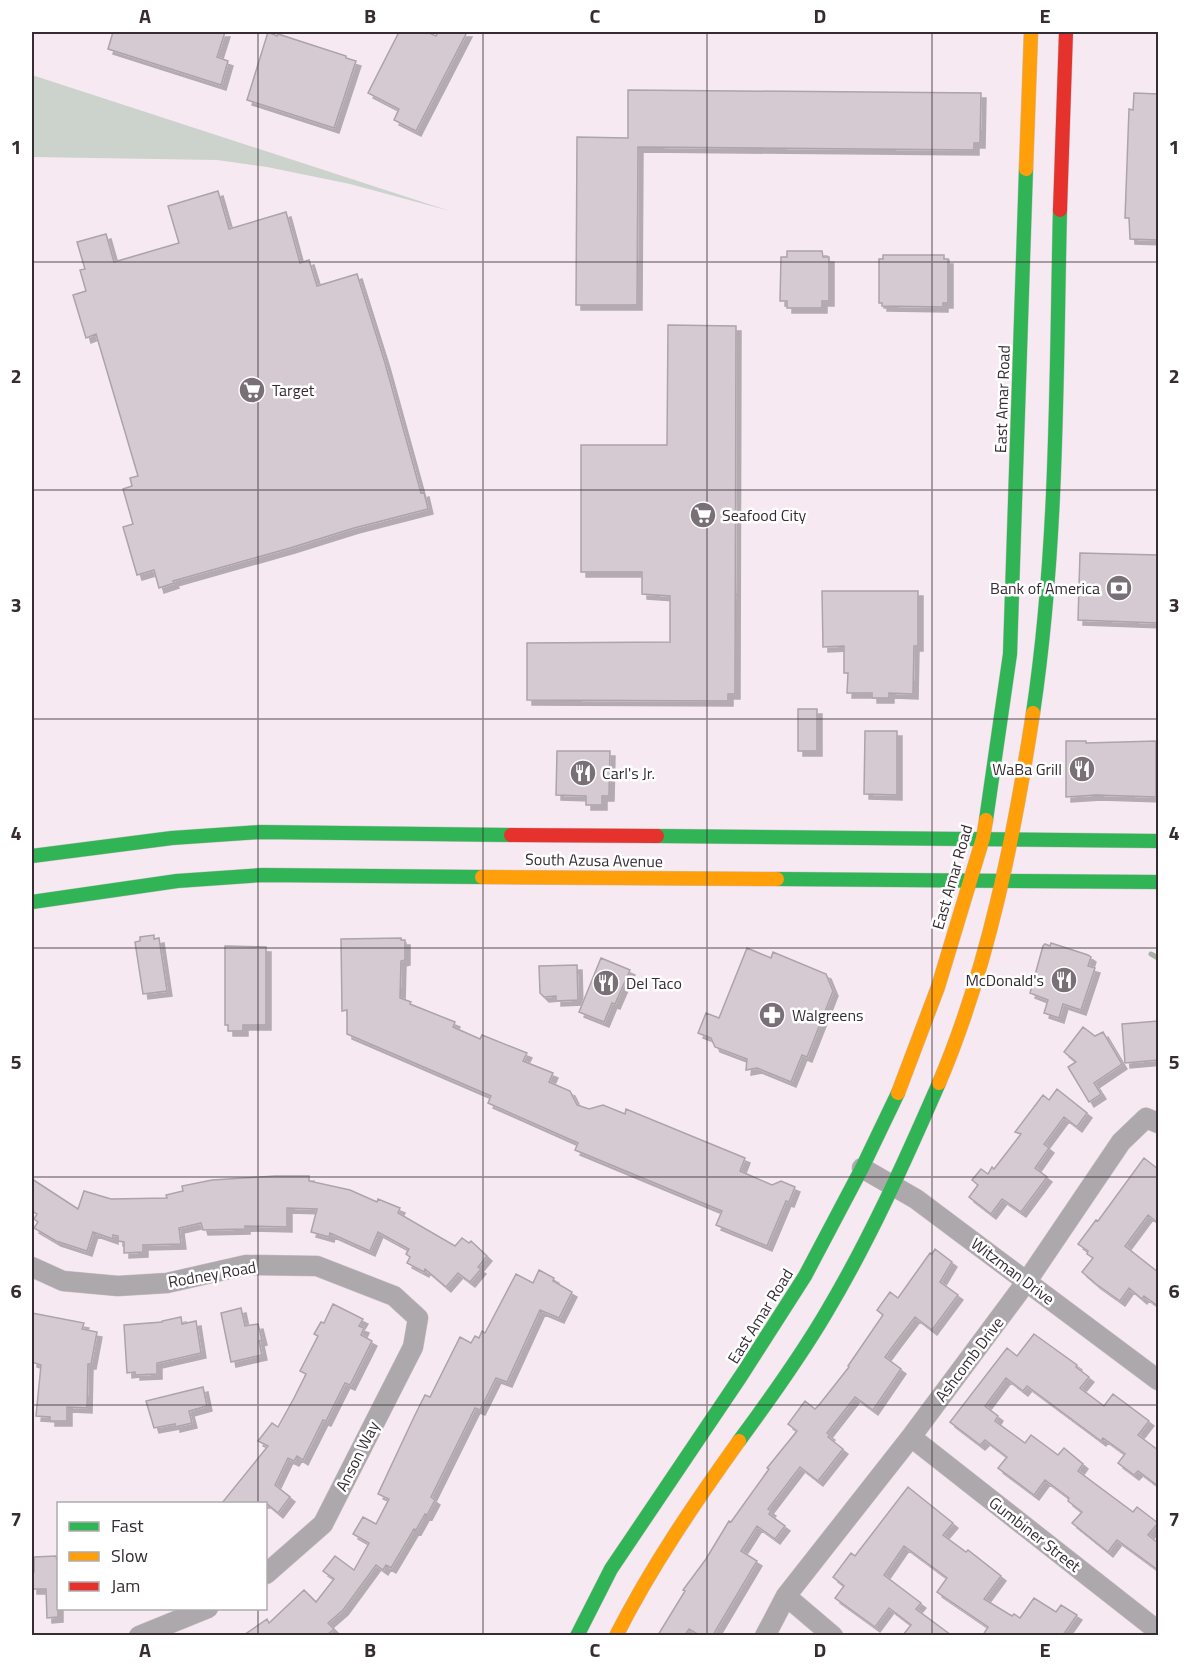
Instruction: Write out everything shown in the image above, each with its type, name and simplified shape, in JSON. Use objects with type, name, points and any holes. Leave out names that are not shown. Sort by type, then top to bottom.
[{"type":"main road","name":"East Amar Road","points":[[577,1635],[611,1569],[741,1376],[805,1276],[862,1168],[903,1083],[938,987],[983,838],[1010,654],[1031,32]]},
{"type":"main road","points":[[616,1635],[632,1604],[692,1507],[814,1334],[865,1242],[920,1128],[943,1073],[987,938],[1020,803],[1037,685],[1051,539],[1066,32]]},
{"type":"main road","name":"South Azusa Avenue","points":[[32,856],[172,838],[260,832],[517,838],[1012,838],[1158,841]]},
{"type":"main road","name":"South Azusa Avenue","points":[[32,902],[177,881],[262,874],[515,871],[969,882],[1158,882]]},
{"type":"street","name":"Ashcomb Drive","points":[[765,1635],[786,1596],[911,1437],[1027,1281],[1121,1142],[1152,1120]]},
{"type":"street","name":"Witzman Drive","points":[[862,1168],[922,1204],[1158,1380]]},
{"type":"street","name":"Rodney Road","points":[[32,1267],[63,1281],[118,1286],[167,1283],[246,1264],[317,1266],[394,1296],[418,1317]]},
{"type":"street","name":"Anson Way","points":[[267,1573],[322,1524],[413,1347],[418,1317]]},
{"type":"street","name":"Gumbiner Street","points":[[911,1437],[1158,1631]]},
{"type":"street","points":[[786,1596],[833,1635]]},
{"type":"street","points":[[139,1635],[203,1610]]},
{"type":"shaded area","points":[[32,75],[450,211],[350,184],[267,167],[217,160],[32,157]]},
{"type":"building","points":[[113,32],[225,32],[217,57],[228,61],[221,85],[108,49]]},
{"type":"building","points":[[268,32],[356,61],[334,128],[247,100]]},
{"type":"building","points":[[399,32],[427,32],[436,36],[438,32],[467,32],[416,131],[394,120],[399,109],[368,93]]},
{"type":"building","points":[[628,90],[981,93],[980,143],[974,143],[974,150],[638,147],[637,305],[576,305],[577,137],[628,138]]},
{"type":"building","points":[[1134,93],[1158,94],[1158,240],[1130,239],[1129,218],[1125,218],[1129,109],[1133,110]]},
{"type":"building","name":"Target","points":[[218,191],[229,229],[286,212],[300,263],[309,260],[317,286],[357,274],[385,363],[421,493],[424,492],[428,509],[354,528],[173,581],[174,583],[159,588],[154,570],[137,575],[123,527],[133,524],[123,489],[132,486],[130,478],[138,476],[96,334],[86,338],[73,295],[86,291],[80,270],[85,269],[77,242],[106,234],[114,262],[179,243],[168,206]]},
{"type":"building","points":[[787,251],[822,251],[823,257],[829,257],[829,301],[822,301],[822,308],[787,308],[787,301],[780,301],[781,257],[787,257]]},
{"type":"building","points":[[883,255],[944,255],[944,259],[948,259],[948,303],[943,303],[943,307],[882,306],[882,303],[879,303],[879,259],[883,259]]},
{"type":"building","points":[[668,325],[736,326],[735,694],[728,694],[728,701],[527,700],[527,643],[670,642],[670,596],[642,594],[642,572],[581,572],[581,445],[667,445]]},
{"type":"building","name":"Bank of America","points":[[1080,553],[1158,555],[1158,623],[1078,620]]},
{"type":"building","points":[[822,591],[918,591],[918,646],[914,646],[913,694],[889,693],[889,698],[872,698],[872,693],[847,693],[848,673],[844,673],[844,646],[823,647]]},
{"type":"building","points":[[798,709],[817,709],[817,751],[798,751]]},
{"type":"building","points":[[865,731],[897,731],[897,795],[864,794]]},
{"type":"building","points":[[1066,741],[1086,741],[1086,743],[1156,741],[1156,797],[1096,795],[1066,797]]},
{"type":"building","name":"Carl's Jr.","points":[[557,751],[610,751],[609,796],[602,796],[602,805],[586,805],[586,796],[556,795]]},
{"type":"building","points":[[154,935],[154,939],[159,938],[167,991],[143,994],[135,942],[140,941],[140,937]]},
{"type":"building","points":[[401,938],[405,940],[405,960],[401,961],[400,998],[455,1022],[453,1027],[480,1039],[482,1035],[527,1053],[523,1061],[553,1073],[549,1082],[570,1091],[577,1105],[589,1109],[603,1105],[625,1114],[626,1109],[745,1158],[740,1171],[772,1185],[781,1181],[795,1187],[789,1202],[786,1201],[767,1246],[716,1225],[722,1211],[575,1150],[578,1143],[488,1103],[491,1096],[347,1034],[347,1010],[342,1011],[341,939]]},
{"type":"building","points":[[1051,943],[1088,955],[1091,957],[1088,966],[1095,968],[1081,1010],[1063,1004],[1059,1018],[1044,1013],[1048,1000],[1030,993],[1043,946],[1045,944],[1050,946]]},
{"type":"building","points":[[225,946],[266,947],[266,1025],[243,1025],[243,1031],[228,1031],[228,1025],[225,1025]]},
{"type":"building","name":"Walgreens","points":[[747,948],[771,958],[773,952],[826,974],[833,991],[807,1057],[802,1055],[791,1082],[757,1068],[746,1070],[747,1059],[715,1047],[711,1038],[698,1033],[706,1013],[719,1018]]},
{"type":"building","name":"Del Taco","points":[[601,958],[630,970],[604,1022],[579,1012]]},
{"type":"building","points":[[577,965],[578,1000],[556,1001],[556,996],[544,997],[540,993],[539,966]]},
{"type":"building","points":[[1158,1021],[1158,1060],[1125,1063],[1122,1024]]},
{"type":"building","points":[[1083,1027],[1095,1036],[1103,1032],[1122,1064],[1094,1083],[1101,1094],[1089,1102],[1068,1067],[1076,1062],[1064,1052]]},
{"type":"building","points":[[1057,1089],[1087,1113],[1077,1127],[1064,1117],[1044,1144],[1049,1148],[1035,1168],[1047,1177],[1021,1212],[1002,1199],[991,1214],[969,1197],[978,1185],[972,1180],[981,1169],[988,1174],[992,1167],[994,1169],[1021,1134],[1015,1132],[1043,1095],[1049,1100]]},
{"type":"building","points":[[1144,1158],[1158,1169],[1158,1223],[1148,1215],[1125,1246],[1158,1272],[1158,1306],[1144,1296],[1142,1299],[1129,1288],[1120,1301],[1096,1284],[1082,1272],[1093,1258],[1078,1244],[1096,1220],[1098,1221]]},
{"type":"building","points":[[309,1176],[309,1181],[350,1190],[377,1202],[378,1199],[400,1208],[398,1213],[455,1246],[462,1238],[469,1243],[471,1241],[487,1256],[478,1267],[481,1269],[470,1282],[458,1273],[446,1287],[425,1269],[424,1272],[407,1263],[410,1257],[406,1254],[409,1249],[378,1232],[370,1251],[330,1233],[329,1237],[311,1232],[317,1209],[287,1208],[287,1227],[245,1226],[245,1229],[203,1230],[201,1223],[179,1228],[181,1244],[143,1245],[143,1252],[124,1253],[124,1242],[118,1241],[118,1236],[113,1235],[113,1239],[93,1232],[87,1251],[56,1241],[34,1228],[38,1222],[34,1219],[37,1214],[32,1211],[32,1179],[78,1209],[84,1191],[111,1199],[167,1198],[166,1195],[183,1191],[182,1186],[212,1180]]},
{"type":"building","points":[[935,1249],[952,1262],[940,1282],[958,1295],[932,1330],[915,1317],[896,1342],[885,1357],[901,1369],[873,1410],[855,1397],[830,1429],[827,1433],[830,1435],[828,1437],[843,1449],[818,1481],[800,1467],[768,1509],[771,1511],[769,1514],[785,1526],[775,1539],[757,1526],[741,1551],[757,1561],[713,1635],[699,1635],[689,1629],[685,1635],[658,1635],[685,1591],[683,1590],[706,1559],[729,1521],[731,1522],[769,1469],[767,1468],[797,1431],[788,1424],[805,1401],[815,1409],[819,1405],[849,1367],[883,1315],[877,1310],[890,1292],[898,1298]]},
{"type":"building","points":[[539,1270],[572,1292],[559,1318],[540,1310],[507,1382],[496,1378],[480,1410],[475,1408],[431,1497],[435,1500],[427,1515],[425,1514],[416,1530],[414,1529],[391,1568],[386,1565],[383,1570],[376,1565],[343,1610],[328,1623],[334,1629],[327,1635],[244,1635],[267,1619],[269,1623],[304,1590],[316,1602],[334,1579],[323,1571],[335,1556],[354,1570],[369,1543],[353,1534],[363,1517],[376,1524],[389,1499],[378,1494],[425,1395],[430,1397],[460,1337],[471,1343],[475,1336],[479,1338],[482,1331],[485,1333],[516,1274],[533,1283]]},
{"type":"building","points":[[333,1304],[363,1319],[359,1326],[364,1328],[361,1335],[372,1341],[350,1385],[345,1383],[303,1460],[297,1456],[294,1461],[288,1458],[275,1485],[290,1497],[278,1513],[267,1502],[223,1502],[268,1446],[258,1441],[272,1423],[278,1427],[306,1374],[300,1371],[318,1336],[314,1334],[321,1322],[324,1323]]},
{"type":"building","points":[[241,1308],[245,1326],[258,1324],[262,1340],[259,1341],[262,1355],[231,1362],[221,1313]]},
{"type":"building","points":[[32,1313],[84,1323],[82,1329],[97,1332],[91,1364],[88,1364],[87,1408],[67,1407],[67,1421],[50,1421],[50,1417],[36,1416],[41,1365],[32,1362]]},
{"type":"building","points":[[181,1317],[182,1324],[196,1321],[201,1353],[157,1363],[157,1374],[127,1373],[124,1325],[162,1322]]},
{"type":"building","points":[[1034,1334],[1077,1365],[1076,1367],[1089,1377],[1080,1388],[1104,1406],[1113,1394],[1149,1421],[1138,1435],[1158,1450],[1158,1486],[1138,1471],[1134,1475],[1118,1463],[1125,1454],[1103,1438],[1101,1441],[1027,1386],[1023,1391],[1006,1378],[985,1406],[998,1416],[995,1421],[1025,1443],[1031,1435],[1058,1455],[1064,1448],[1083,1464],[1078,1471],[1133,1512],[1137,1507],[1158,1523],[1148,1535],[1158,1543],[1158,1570],[1117,1540],[1108,1552],[1072,1523],[1082,1512],[1068,1501],[1069,1498],[1045,1480],[1034,1495],[998,1468],[1007,1457],[985,1440],[980,1445],[950,1422],[1007,1348],[1017,1356]]},
{"type":"building","points":[[203,1387],[207,1406],[189,1411],[192,1423],[154,1428],[146,1401]]},
{"type":"building","points":[[908,1487],[953,1523],[943,1535],[966,1552],[968,1550],[1001,1576],[984,1599],[1012,1616],[1014,1614],[1020,1618],[1034,1598],[1056,1612],[1061,1605],[1077,1615],[1063,1635],[983,1635],[988,1627],[937,1592],[947,1578],[904,1546],[884,1575],[921,1603],[916,1609],[951,1635],[903,1635],[911,1625],[889,1608],[875,1627],[835,1598],[844,1586],[833,1577],[851,1553],[855,1556]]},
{"type":"building","points":[[56,1556],[58,1617],[47,1618],[46,1589],[32,1589],[34,1557]]},
{"type":"waterway","points":[[1151,954],[1158,958]]},
{"type":"traffic: fast","points":[[986,820],[1010,654],[1026,169]]},
{"type":"traffic: fast","points":[[1033,713],[1047,588],[1051,525],[1060,210]]},
{"type":"traffic: fast","points":[[32,856],[172,838],[260,832],[511,835]]},
{"type":"traffic: fast","points":[[657,836],[1158,841]]},
{"type":"traffic: fast","points":[[32,902],[177,881],[262,875],[482,877]]},
{"type":"traffic: fast","points":[[777,879],[1158,882]]},
{"type":"traffic: fast","points":[[739,1441],[795,1362],[842,1285],[886,1200],[939,1083]]},
{"type":"traffic: fast","points":[[577,1636],[611,1569],[741,1376],[805,1276],[862,1168],[898,1093]]},
{"type":"traffic: slow","points":[[1026,169],[1031,32]]},
{"type":"traffic: slow","points":[[939,1083],[972,994],[997,901],[1008,854],[1033,713]]},
{"type":"traffic: slow","points":[[898,1093],[938,987],[983,838],[986,820]]},
{"type":"traffic: slow","points":[[482,877],[777,879]]},
{"type":"traffic: slow","points":[[616,1636],[674,1536],[739,1441]]},
{"type":"traffic: jam","points":[[1060,210],[1066,32]]},
{"type":"traffic: jam","points":[[511,835],[657,836]]},
{"type":"place","name":"Target","points":[[252,390]]},
{"type":"place","name":"Seafood City","points":[[703,515]]},
{"type":"place","name":"Bank of America","points":[[1119,588]]},
{"type":"place","name":"WaBa Grill","points":[[1082,769]]},
{"type":"place","name":"Carl's Jr.","points":[[583,773]]},
{"type":"place","name":"McDonald's","points":[[1064,980]]},
{"type":"place","name":"Del Taco","points":[[606,983]]},
{"type":"place","name":"Walgreens","points":[[772,1015]]}]
